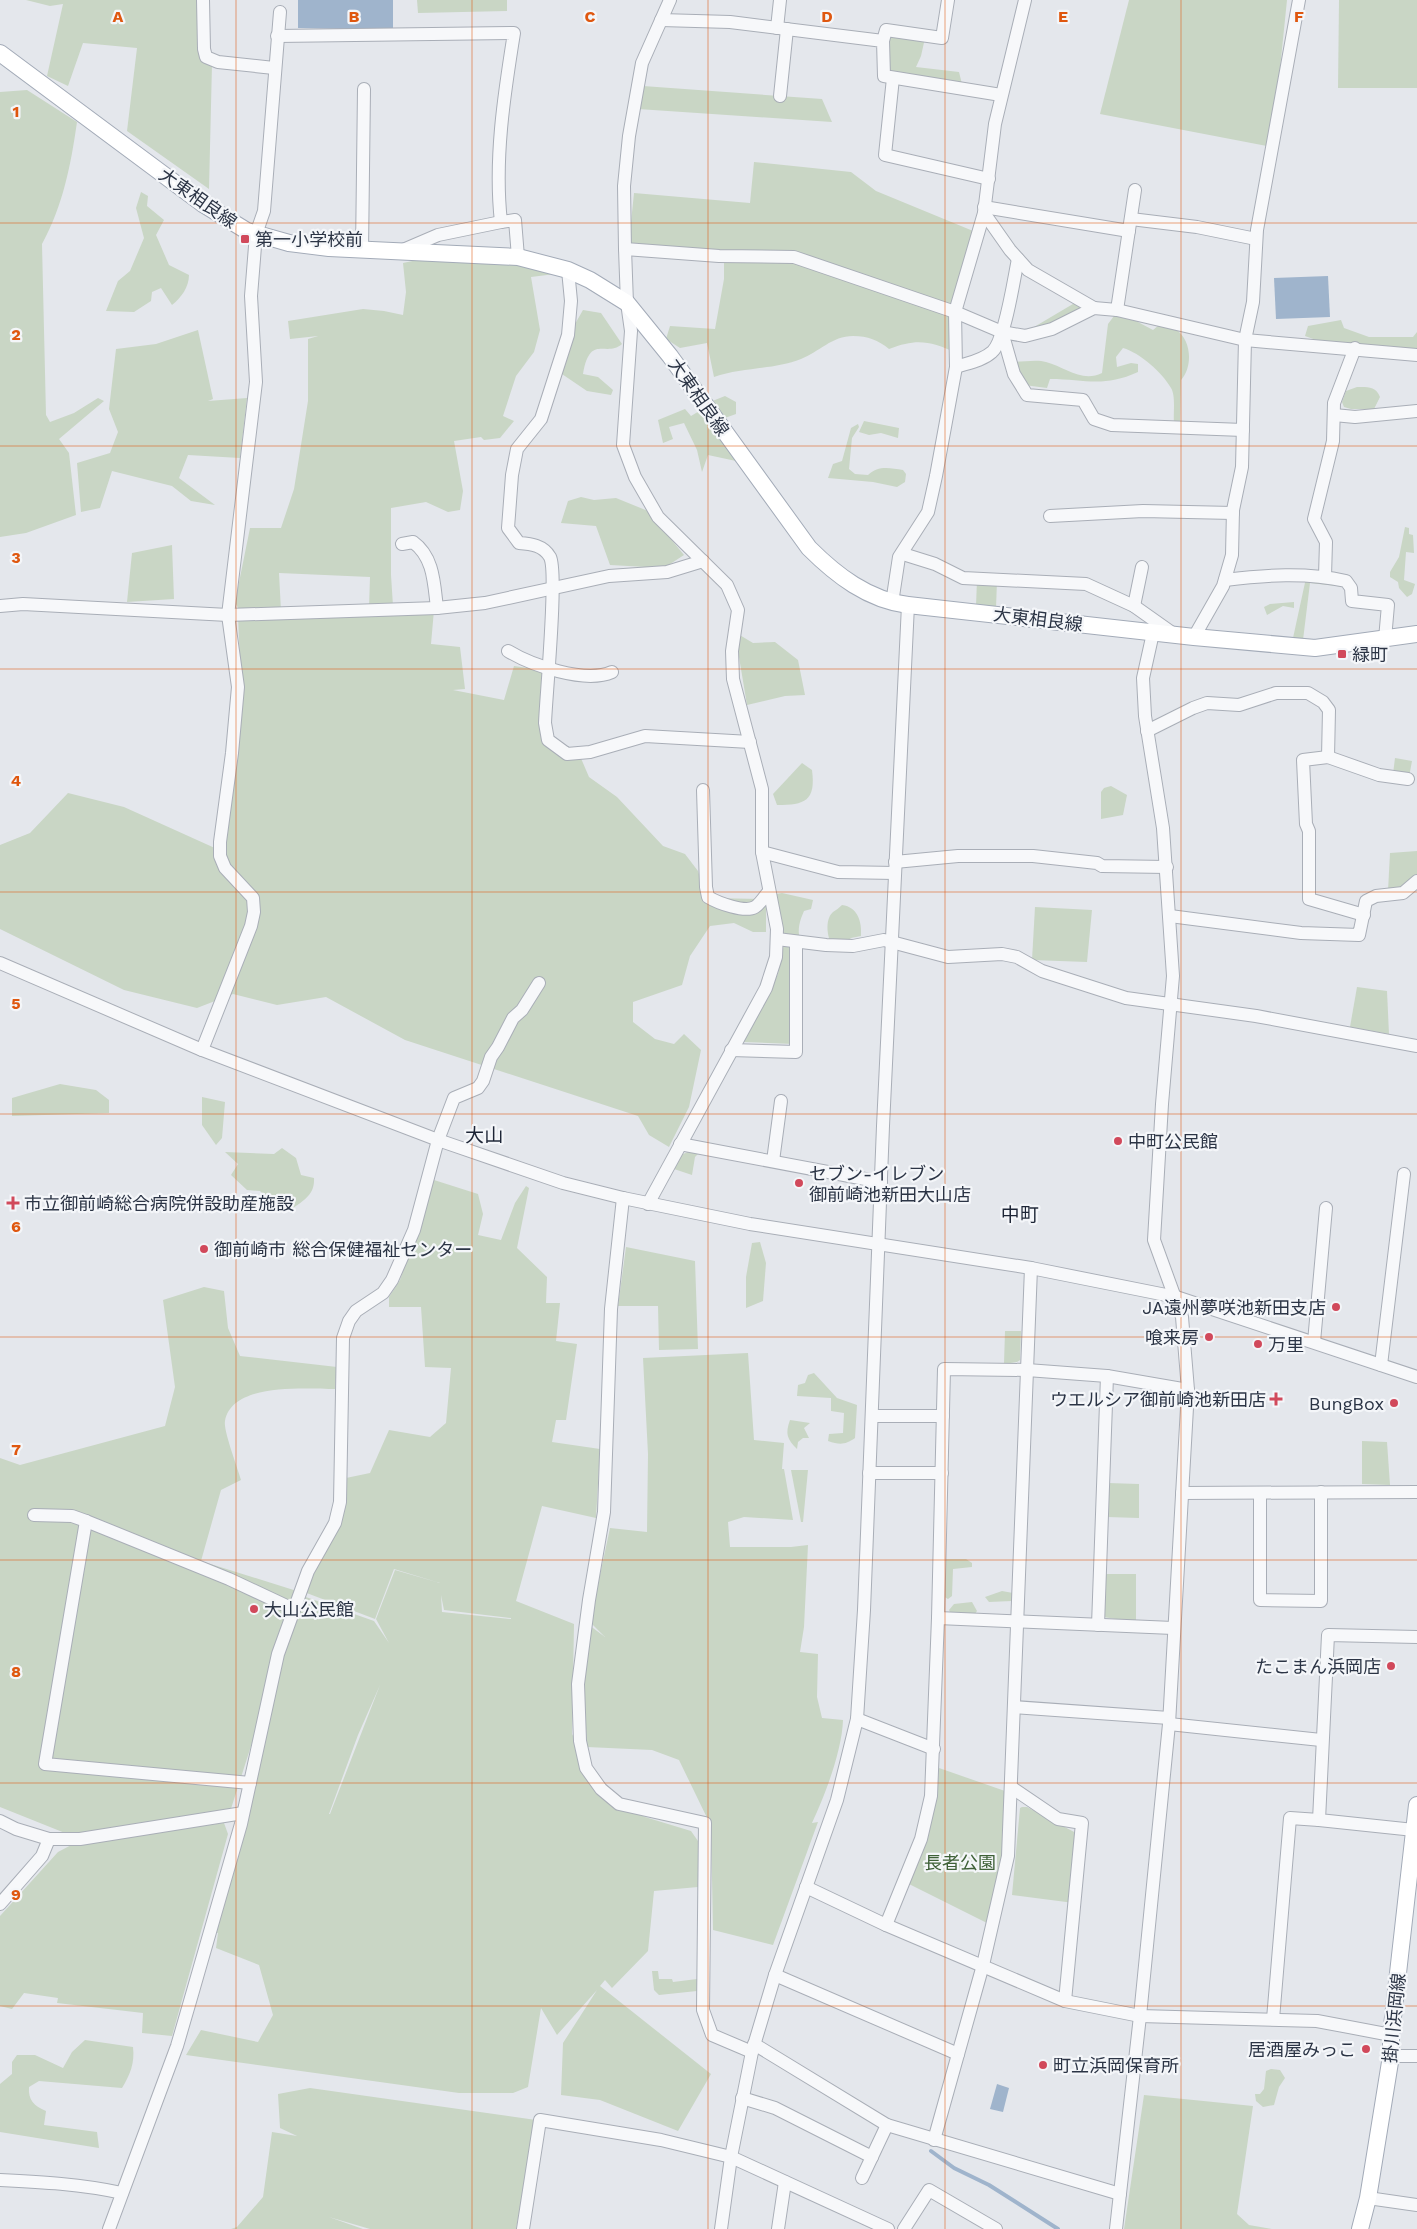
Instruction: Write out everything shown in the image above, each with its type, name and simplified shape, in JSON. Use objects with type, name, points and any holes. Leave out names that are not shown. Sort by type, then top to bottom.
[{"type":"main road","name":"大東相良線","points":[[0,53],[203,204],[230,222],[256,234],[289,243],[362,251],[518,257],[568,270],[590,280],[627,302],[670,356],[809,548],[828,567],[850,583],[900,604],[1153,633],[1315,648],[1417,634]]},
{"type":"main road","name":"掛川浜岡線","points":[[1360,2229],[1368,2198],[1391,2056],[1391,2036],[1417,1805]]},
{"type":"street","points":[[203,0],[204,49],[206,57],[218,62],[274,68]]},
{"type":"street","points":[[648,1204],[766,988],[773,970],[778,939],[762,852],[762,788],[733,679],[732,651],[738,610],[727,585],[658,517],[635,476],[622,445],[631,331],[627,302],[624,186],[632,109],[642,63],[670,0]]},
{"type":"street","points":[[780,0],[782,29],[780,96]]},
{"type":"street","points":[[948,0],[942,38],[886,30],[883,41],[884,76],[1001,95]]},
{"type":"street","points":[[720,2229],[731,2157],[753,2048],[775,1975],[837,1800],[857,1719],[895,867],[900,604],[898,557],[903,554],[928,512],[956,367],[955,312],[984,210],[995,124],[1025,0]]},
{"type":"street","points":[[1194,637],[1225,580],[1232,555],[1233,513],[1242,467],[1245,340],[1253,302],[1256,239],[1299,0]]},
{"type":"street","points":[[202,1050],[251,926],[254,912],[253,898],[225,868],[220,856],[238,687],[228,615],[256,382],[251,296],[256,234],[264,211],[280,12]]},
{"type":"street","points":[[661,20],[730,22],[883,41]]},
{"type":"street","points":[[277,36],[514,33],[504,93],[499,196],[501,222]]},
{"type":"street","points":[[893,78],[886,155],[988,179]]},
{"type":"street","points":[[362,251],[364,89]]},
{"type":"street","points":[[1117,310],[1135,190]]},
{"type":"street","points":[[984,210],[1130,225],[1197,227],[1256,239]]},
{"type":"street","points":[[984,210],[1018,259],[1028,270],[1094,308],[1117,310],[1245,340],[1355,348],[1417,355]]},
{"type":"street","points":[[399,253],[438,235],[515,220],[518,257]]},
{"type":"street","points":[[625,248],[719,256],[794,257],[955,312],[1002,332],[1027,336],[1052,329],[1094,308]]},
{"type":"street","points":[[956,367],[981,360],[994,351],[1002,332],[1018,259]]},
{"type":"street","points":[[568,270],[571,301],[568,336],[541,419],[517,449],[512,475],[508,528],[520,543],[541,548],[550,558],[553,589],[545,723],[548,740],[567,754],[590,752],[645,736],[750,742]]},
{"type":"street","points":[[1002,332],[1014,374],[1027,395],[1083,400],[1094,419],[1112,424],[1243,430]]},
{"type":"street","points":[[1325,576],[1326,542],[1314,518],[1334,441],[1334,403],[1355,348]]},
{"type":"street","points":[[1334,415],[1355,417],[1417,411]]},
{"type":"street","points":[[1050,516],[1143,511],[1233,513]]},
{"type":"street","points":[[402,544],[413,542],[423,549],[429,560],[437,608]]},
{"type":"street","points":[[903,554],[935,564],[963,578],[1086,584],[1118,597],[1134,606],[1176,635]]},
{"type":"street","points":[[0,606],[23,604],[228,615],[437,608],[485,603],[609,576],[667,572],[703,561]]},
{"type":"street","points":[[1134,606],[1142,566]]},
{"type":"street","points":[[1225,580],[1266,575],[1325,576],[1346,581],[1351,588],[1352,601],[1388,605],[1385,639]]},
{"type":"street","points":[[1116,2229],[1140,2016],[1169,1721],[1188,1390],[1182,1317],[1154,1240],[1162,1104],[1173,1003],[1167,867],[1148,731],[1143,678],[1153,633]]},
{"type":"street","points":[[508,651],[523,661],[569,673],[598,676],[612,672]]},
{"type":"street","points":[[1148,731],[1207,703],[1239,705],[1276,693],[1308,693],[1323,702],[1329,710],[1328,757]]},
{"type":"street","points":[[1364,915],[1309,899],[1309,831],[1306,824],[1303,760],[1328,757],[1379,775],[1408,779]]},
{"type":"street","points":[[703,790],[706,887],[708,897],[721,905],[750,909],[756,907],[769,892]]},
{"type":"street","points":[[762,852],[838,872],[895,867],[958,856],[1033,856],[1097,863],[1102,866],[1167,867]]},
{"type":"street","points":[[1170,916],[1301,933],[1360,935],[1366,901],[1376,896],[1403,893],[1417,881]]},
{"type":"street","points":[[778,939],[853,946],[875,940],[948,957],[1002,954],[1017,957],[1042,971],[1126,998],[1173,1003],[1417,1046]]},
{"type":"street","points":[[731,1050],[796,1052],[796,942]]},
{"type":"street","points":[[0,963],[202,1050],[438,1140],[563,1183],[648,1204],[750,1224],[1031,1268],[1176,1297],[1417,1377]]},
{"type":"street","points":[[109,2229],[176,2046],[243,1813],[276,1659],[308,1571],[335,1523],[340,1502],[343,1338],[349,1321],[356,1311],[383,1293],[392,1280],[414,1230],[438,1140],[454,1098],[478,1088],[484,1081],[491,1057],[513,1018],[522,1010],[539,983]]},
{"type":"street","points":[[773,1162],[781,1101]]},
{"type":"street","points":[[680,1144],[882,1182]]},
{"type":"street","points":[[1381,1365],[1404,1174]]},
{"type":"street","points":[[623,1198],[611,1309],[604,1512],[589,1600],[578,1684],[580,1741],[586,1768],[601,1789],[619,1804],[706,1823],[703,2010],[712,2035],[753,2048],[887,2124],[934,2140],[1120,2194]]},
{"type":"street","points":[[1314,1342],[1326,1208]]},
{"type":"street","points":[[934,2140],[983,1965],[1008,1856],[1031,1268]]},
{"type":"street","points":[[886,1925],[921,1839],[931,1796],[938,1618],[944,1369],[1027,1370],[1107,1376],[1188,1390]]},
{"type":"street","points":[[1098,1625],[1107,1376]]},
{"type":"street","points":[[872,1416],[943,1416]]},
{"type":"street","points":[[869,1473],[942,1473]]},
{"type":"street","points":[[1260,1493],[1260,1600],[1321,1600],[1321,1492]]},
{"type":"street","points":[[1182,1493],[1417,1492]]},
{"type":"street","points":[[34,1515],[72,1516],[229,1579],[294,1609]]},
{"type":"street","points":[[86,1522],[45,1764],[250,1783]]},
{"type":"street","points":[[938,1618],[1173,1628]]},
{"type":"street","points":[[1319,1820],[1321,1740],[1328,1635],[1417,1637]]},
{"type":"street","points":[[1014,1707],[1169,1721],[1321,1740]]},
{"type":"street","points":[[857,1719],[934,1748]]},
{"type":"street","points":[[1011,1787],[1058,1819],[1082,1822],[1065,2001]]},
{"type":"street","points":[[0,1821],[16,1830],[49,1839],[80,1839],[243,1813]]},
{"type":"street","points":[[1273,2020],[1290,1818],[1414,1830]]},
{"type":"street","points":[[0,1904],[42,1856],[49,1839]]},
{"type":"street","points":[[806,1887],[886,1925],[1065,2001],[1140,2016],[1317,2021],[1391,2036]]},
{"type":"street","points":[[775,1975],[958,2054]]},
{"type":"street","points":[[1391,2056],[1417,2056]]},
{"type":"street","points":[[742,2098],[775,2108],[872,2156]]},
{"type":"street","points":[[523,2229],[540,2120],[661,2140],[731,2157],[888,2229]]},
{"type":"street","points":[[862,2178],[887,2124]]},
{"type":"street","points":[[0,2180],[14,2179],[90,2186],[122,2193]]},
{"type":"street","points":[[778,2229],[785,2182]]},
{"type":"street","points":[[904,2229],[929,2190],[996,2229]]},
{"type":"street","points":[[1368,2198],[1417,2206]]},
{"type":"green space","points":[[26,0],[202,0],[212,64],[209,189],[127,131],[137,48],[83,43],[68,86],[47,76],[63,4],[50,6]]},
{"type":"green space","points":[[417,0],[507,0],[507,11],[418,13]]},
{"type":"green space","points":[[1129,0],[1287,0],[1272,147],[1100,114]]},
{"type":"green space","points":[[1339,0],[1417,0],[1417,88],[1338,88]]},
{"type":"green space","points":[[891,33],[925,38],[921,56],[916,67],[959,72],[962,84],[892,75],[887,62]]},
{"type":"green space","points":[[643,86],[822,99],[832,122],[638,109]]},
{"type":"green space","points":[[27,90],[77,122],[61,200],[42,244],[46,415],[50,422],[74,413],[98,398],[104,401],[59,439],[69,453],[76,515],[26,533],[0,537],[0,92]]},
{"type":"green space","points":[[754,162],[851,172],[876,191],[978,233],[952,311],[957,353],[923,342],[908,343],[889,349],[877,341],[853,336],[832,341],[808,356],[790,363],[714,377],[707,343],[680,348],[666,339],[670,326],[715,329],[724,279],[724,256],[628,252],[634,193],[750,203]]},
{"type":"green space","points":[[141,192],[148,196],[147,206],[164,220],[156,235],[169,265],[189,275],[188,284],[181,296],[172,305],[161,288],[152,292],[151,301],[134,312],[106,311],[118,281],[130,271],[144,238],[136,208]]},
{"type":"green space","points":[[431,257],[514,263],[555,274],[531,277],[540,330],[534,352],[516,376],[503,416],[514,421],[500,438],[484,440],[481,437],[454,441],[463,491],[460,510],[448,512],[426,502],[391,508],[393,606],[369,608],[370,577],[279,573],[281,611],[239,610],[235,602],[250,528],[281,528],[294,489],[308,401],[308,339],[318,336],[290,339],[288,321],[363,309],[403,315],[406,292],[403,263]]},
{"type":"green space","points":[[1078,301],[1090,308],[1024,333]]},
{"type":"green space","points":[[583,310],[601,313],[622,344],[616,348],[594,350],[586,362],[583,374],[598,377],[613,390],[611,395],[587,391],[559,372],[575,324]]},
{"type":"green space","points":[[1114,316],[1136,321],[1153,330],[1159,325],[1172,327],[1185,339],[1188,346],[1189,361],[1188,368],[1181,380],[1180,423],[1174,423],[1173,391],[1167,382],[1143,359],[1130,350],[1123,348],[1116,357],[1117,367],[1131,363],[1138,364],[1138,372],[1126,377],[1104,381],[1050,379],[1047,388],[1024,385],[1011,362],[1042,361],[1087,376],[1095,376],[1102,373],[1108,324]]},
{"type":"green space","points":[[1341,320],[1344,328],[1369,337],[1413,337],[1417,332],[1417,353],[1316,340],[1305,336],[1308,326]]},
{"type":"green space","points":[[198,330],[213,399],[208,401],[247,398],[240,458],[188,455],[179,478],[215,505],[191,501],[172,486],[112,471],[100,508],[81,512],[77,463],[110,453],[118,432],[109,409],[116,349],[156,344]]},
{"type":"green space","points":[[1357,387],[1371,388],[1378,393],[1380,397],[1374,409],[1351,409],[1344,407],[1342,402],[1346,391]]},
{"type":"green space","points":[[725,396],[736,402],[736,414],[722,419],[710,402]]},
{"type":"green space","points":[[685,409],[691,416],[701,410],[736,461],[708,455],[702,472],[697,450],[684,423],[669,427],[673,439],[663,443],[658,420]]},
{"type":"green space","points":[[864,421],[899,428],[898,438],[881,433],[869,435],[859,432]]},
{"type":"green space","points":[[858,424],[859,427],[852,438],[849,469],[855,474],[868,475],[880,468],[903,470],[906,474],[905,482],[897,487],[873,482],[828,478],[833,464],[842,461],[851,428]]},
{"type":"green space","points":[[581,497],[594,500],[616,498],[648,511],[684,555],[664,568],[610,565],[596,526],[561,523],[568,501]]},
{"type":"green space","points":[[1405,527],[1409,528],[1409,534],[1413,535],[1414,553],[1406,552],[1404,580],[1415,584],[1412,594],[1407,597],[1399,588],[1398,582],[1390,577],[1390,572],[1399,557]]},
{"type":"green space","points":[[172,545],[174,599],[127,602],[132,553]]},
{"type":"green space","points":[[1306,578],[1345,587],[1310,583],[1303,640],[1293,638]]},
{"type":"green space","points":[[977,580],[997,581],[996,608],[976,606]]},
{"type":"green space","points":[[1294,602],[1294,608],[1283,606],[1267,615],[1264,607],[1270,604]]},
{"type":"green space","points":[[434,610],[431,644],[460,647],[465,689],[453,690],[504,700],[514,666],[548,671],[540,733],[567,754],[580,756],[589,777],[617,797],[663,846],[685,854],[698,871],[706,898],[766,899],[766,932],[753,932],[734,923],[710,926],[690,956],[682,985],[633,1002],[633,1022],[655,1039],[674,1044],[684,1034],[701,1050],[689,1107],[669,1147],[649,1135],[638,1116],[405,1040],[326,997],[277,1005],[233,994],[197,1008],[124,990],[0,929],[0,845],[30,833],[68,793],[124,807],[217,849],[237,753],[242,712],[238,616]]},
{"type":"green space","points":[[738,634],[753,643],[775,642],[798,660],[805,695],[785,696],[747,705],[739,657]]},
{"type":"green space","points":[[1395,758],[1412,761],[1409,777],[1393,774]]},
{"type":"green space","points":[[802,763],[812,770],[813,780],[810,795],[795,804],[777,805],[773,794]]},
{"type":"green space","points":[[1111,786],[1127,795],[1123,815],[1101,819],[1101,792],[1104,788]]},
{"type":"green space","points":[[1417,851],[1417,877],[1404,888],[1388,891],[1390,853]]},
{"type":"green space","points":[[782,893],[813,900],[811,909],[804,911],[801,918],[799,928],[800,939],[782,936],[776,894]]},
{"type":"green space","points":[[842,905],[852,909],[858,916],[861,936],[851,938],[845,944],[831,943],[828,932],[830,915]]},
{"type":"green space","points":[[1035,907],[1092,910],[1087,962],[1032,960]]},
{"type":"green space","points":[[784,944],[793,945],[793,1044],[743,1042],[778,974]]},
{"type":"green space","points":[[1357,987],[1387,991],[1389,1034],[1350,1027]]},
{"type":"green space","points":[[60,1084],[96,1090],[109,1100],[109,1113],[12,1116],[12,1098]]},
{"type":"green space","points":[[202,1097],[225,1102],[222,1138],[216,1145],[202,1125]]},
{"type":"green space","points":[[282,1148],[296,1158],[301,1175],[314,1178],[310,1194],[289,1211],[276,1207],[260,1191],[247,1190],[231,1175],[238,1164],[225,1152],[274,1154]]},
{"type":"green space","points":[[688,1152],[699,1153],[695,1157],[692,1175],[674,1169],[683,1154]]},
{"type":"green space","points":[[434,1180],[478,1194],[483,1214],[478,1235],[501,1240],[515,1203],[526,1186],[529,1188],[517,1248],[547,1277],[546,1303],[560,1303],[556,1341],[577,1344],[566,1420],[556,1420],[552,1442],[600,1449],[596,1518],[542,1506],[516,1601],[574,1624],[572,1734],[605,1798],[645,1817],[691,1831],[698,1841],[698,1887],[654,1891],[648,1951],[612,1988],[605,1980],[600,1986],[711,2074],[678,2131],[600,2100],[561,2095],[563,2043],[597,1990],[557,2035],[541,2008],[528,2087],[513,2093],[459,2093],[186,2055],[201,2030],[258,2042],[273,2015],[259,1965],[216,1948],[218,1933],[212,1932],[283,1647],[303,1596],[374,1621],[389,1643],[376,1619],[395,1570],[440,1583],[394,1569],[375,1619],[304,1592],[346,1478],[370,1473],[389,1430],[430,1437],[446,1423],[451,1368],[425,1367],[421,1307],[389,1307],[389,1297],[400,1280]],"holes":[[[441,1595],[444,1610],[511,1619],[442,1612]],[[380,1685],[330,1814],[329,1814],[358,1735]]]},
{"type":"green space","points":[[760,1242],[766,1263],[763,1301],[746,1308],[746,1277],[752,1243]]},
{"type":"green space","points":[[626,1247],[695,1261],[698,1349],[659,1350],[658,1306],[618,1306]]},
{"type":"green space","points":[[204,1287],[224,1291],[228,1328],[240,1356],[337,1367],[335,1389],[271,1390],[241,1400],[231,1408],[225,1421],[225,1426],[241,1480],[221,1490],[201,1561],[300,1592],[229,1815],[80,1839],[0,1807],[0,1458],[20,1465],[165,1426],[175,1387],[163,1300]]},
{"type":"green space","points":[[1005,1331],[1021,1331],[1020,1360],[1017,1362],[1004,1364]]},
{"type":"green space","points":[[748,1353],[754,1440],[784,1443],[782,1469],[784,1469],[793,1520],[744,1517],[728,1522],[730,1547],[791,1547],[808,1545],[804,1627],[800,1652],[818,1654],[817,1697],[822,1718],[843,1720],[836,1759],[812,1823],[818,1822],[773,1945],[713,1930],[711,1826],[679,1760],[652,1750],[587,1747],[584,1690],[589,1625],[605,1637],[590,1622],[610,1528],[647,1532],[648,1454],[643,1358]]},
{"type":"green space","points":[[814,1373],[837,1398],[857,1405],[855,1438],[842,1444],[828,1441],[829,1434],[843,1433],[844,1413],[831,1411],[831,1398],[797,1396],[798,1385],[805,1383],[808,1375]]},
{"type":"green space","points":[[790,1420],[810,1423],[804,1428],[809,1438],[803,1438],[798,1442],[797,1449],[788,1436]]},
{"type":"green space","points":[[1362,1441],[1387,1442],[1390,1485],[1362,1484]]},
{"type":"green space","points":[[791,1470],[808,1470],[803,1522],[801,1522]]},
{"type":"green space","points":[[1108,1483],[1139,1484],[1139,1518],[1107,1517]]},
{"type":"green space","points":[[945,1559],[966,1559],[972,1563],[972,1567],[953,1569],[952,1596],[948,1599],[943,1596]]},
{"type":"green space","points":[[1107,1574],[1136,1574],[1136,1622],[1103,1617],[1104,1576]]},
{"type":"green space","points":[[1002,1591],[1013,1593],[1012,1601],[989,1602],[985,1597]]},
{"type":"green space","points":[[972,1602],[977,1611],[975,1614],[951,1614],[949,1610],[954,1604]]},
{"type":"green space","name":"長者公園","points":[[939,1768],[1005,1791],[1002,1855],[987,1923],[909,1884],[937,1795]]},
{"type":"green space","points":[[1027,1807],[1076,1833],[1074,1903],[1012,1895],[1020,1808]]},
{"type":"green space","points":[[224,1823],[228,1834],[172,2036],[142,2033],[143,2013],[57,2003],[58,1998],[24,1993],[12,2009],[0,2006],[0,1916],[58,1852],[77,1842]]},
{"type":"green space","points":[[652,1971],[658,1971],[659,1979],[672,1979],[673,1982],[697,1979],[697,1991],[659,1995],[654,1990]]},
{"type":"green space","points":[[85,2040],[133,2047],[131,2069],[122,2088],[39,2081],[29,2087],[29,2092],[33,2102],[46,2111],[44,2125],[97,2132],[99,2148],[0,2132],[0,2084],[12,2074],[12,2062],[17,2055],[35,2055],[63,2068],[72,2052]]},
{"type":"green space","points":[[1271,2069],[1280,2070],[1285,2078],[1279,2087],[1274,2105],[1263,2107],[1256,2101],[1255,2094],[1260,2094],[1264,2089],[1266,2071]]},
{"type":"green space","points":[[310,2088],[536,2120],[516,2229],[370,2229],[329,2217],[363,2229],[231,2229],[237,2227],[263,2197],[272,2132],[297,2136],[280,2128],[278,2094]]},
{"type":"green space","points":[[1144,2095],[1253,2106],[1237,2214],[1249,2225],[1272,2229],[1124,2229]]},
{"type":"water","points":[[298,0],[393,0],[393,30],[298,28]]},
{"type":"water","points":[[1328,276],[1330,317],[1276,319],[1274,278]]},
{"type":"water","points":[[997,2084],[1009,2088],[1003,2112],[990,2109]]},
{"type":"waterway","points":[[931,2151],[954,2168],[989,2185],[1058,2229]]},
{"type":"place","name":"第一小学校前","points":[[245,239]]},
{"type":"place","name":"緑町","points":[[1342,654]]},
{"type":"place","name":"中町公民館","points":[[1118,1141]]},
{"type":"place","name":"セブン‐イレブン 御前崎池新田大山店","points":[[799,1183]]},
{"type":"place","name":"市立御前崎総合病院併設助産施設","points":[[13,1203]]},
{"type":"place","name":"御前崎市 総合保健福祉センター","points":[[204,1249]]},
{"type":"place","name":"JA遠州夢咲池新田支店","points":[[1336,1307]]},
{"type":"place","name":"喰来房","points":[[1209,1337]]},
{"type":"place","name":"万里","points":[[1258,1344]]},
{"type":"place","name":"ウエルシア御前崎池新田店","points":[[1276,1399]]},
{"type":"place","name":"BungBox","points":[[1394,1403]]},
{"type":"place","name":"大山公民館","points":[[254,1609]]},
{"type":"place","name":"たこまん浜岡店","points":[[1391,1666]]},
{"type":"place","name":"居酒屋みっこ","points":[[1366,2049]]},
{"type":"place","name":"町立浜岡保育所","points":[[1043,2065]]},
{"type":"district","name":"大山","points":[[484,1135]]},
{"type":"district","name":"中町","points":[[1020,1214]]}]
